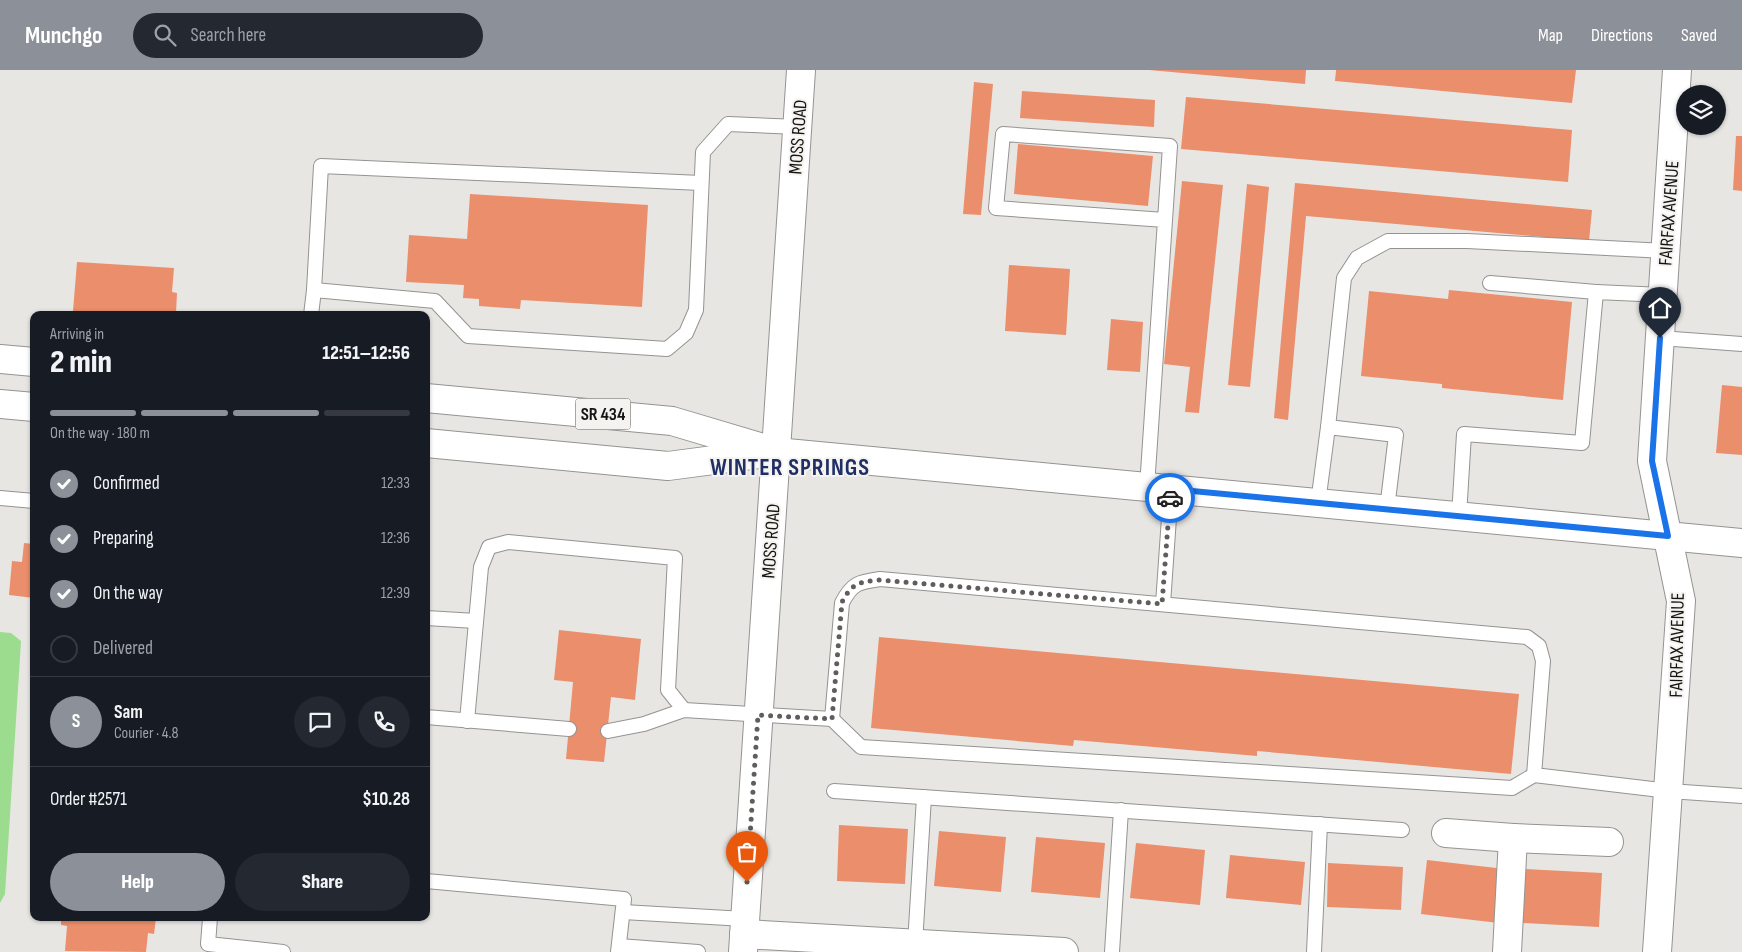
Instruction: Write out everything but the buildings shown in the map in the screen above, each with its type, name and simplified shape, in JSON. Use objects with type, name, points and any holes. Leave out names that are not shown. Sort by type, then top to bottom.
[{"type":"street","name":"MOSS ROAD","points":[[744,935],[801,70]]},
{"type":"street","name":"FAIRFAX AVENUE","points":[[1657,952],[1681,601],[1652,461],[1677,70]]},
{"type":"street","points":[[0,359],[30,362]]},
{"type":"street","name":"SR 434","points":[[430,398],[672,421],[776,452],[1742,543]]},
{"type":"street","points":[[0,404],[30,407]]},
{"type":"street","name":"SR 434","points":[[430,443],[668,466],[776,452]]},
{"type":"street","points":[[1446,832],[1513,838],[1609,842]]},
{"type":"street","points":[[1508,952],[1513,838]]},
{"type":"street","points":[[744,935],[1064,952]]},
{"type":"lane","points":[[314,290],[435,301],[468,336],[667,349],[686,333],[696,310],[704,152],[728,124],[798,127]]},
{"type":"lane","points":[[1162,604],[1159,488],[1165,220],[1170,146],[1003,134],[996,208],[1165,220]]},
{"type":"lane","points":[[311,311],[321,166],[702,183]]},
{"type":"lane","points":[[1318,503],[1344,278],[1357,258],[1388,241],[1467,241],[1666,251]]},
{"type":"lane","points":[[1490,283],[1596,292],[1663,295]]},
{"type":"lane","points":[[1459,516],[1464,434],[1582,443],[1596,292]]},
{"type":"lane","points":[[1660,338],[1742,344]]},
{"type":"lane","points":[[1328,427],[1396,435],[1387,509]]},
{"type":"lane","points":[[0,498],[30,501]]},
{"type":"lane","points":[[467,721],[481,567],[489,547],[508,542],[675,558],[668,690],[684,710]]},
{"type":"lane","points":[[832,719],[842,602],[848,590],[859,582],[880,580],[1527,636],[1539,646],[1543,662],[1534,775]]},
{"type":"lane","points":[[430,618],[476,621]]},
{"type":"lane","points":[[608,732],[644,724],[684,710],[832,719],[861,747],[1512,788],[1534,775],[1669,791],[1742,796]]},
{"type":"lane","points":[[430,717],[569,729]]},
{"type":"lane","points":[[834,791],[1402,830]]},
{"type":"lane","points":[[915,944],[924,797]]},
{"type":"lane","points":[[1112,952],[1121,810]]},
{"type":"lane","points":[[1314,952],[1320,824]]},
{"type":"lane","points":[[430,881],[624,899],[619,949],[698,952]]},
{"type":"lane","points":[[623,912],[744,935]]},
{"type":"lane","points":[[210,921],[208,944],[283,952]]},
{"type":"shaded area","points":[[0,632],[11,633],[21,641],[5,894],[0,903]]},
{"type":"way so far","points":[[747,882],[758,715],[832,719],[842,602],[848,590],[859,582],[880,580],[1162,604],[1170,498]]},
{"type":"district","name":"WINTER SPRINGS","points":[[790,467]]},
{"type":"route","points":[[1170,498],[1171,489],[1668,536],[1652,461],[1660,338]]}]
